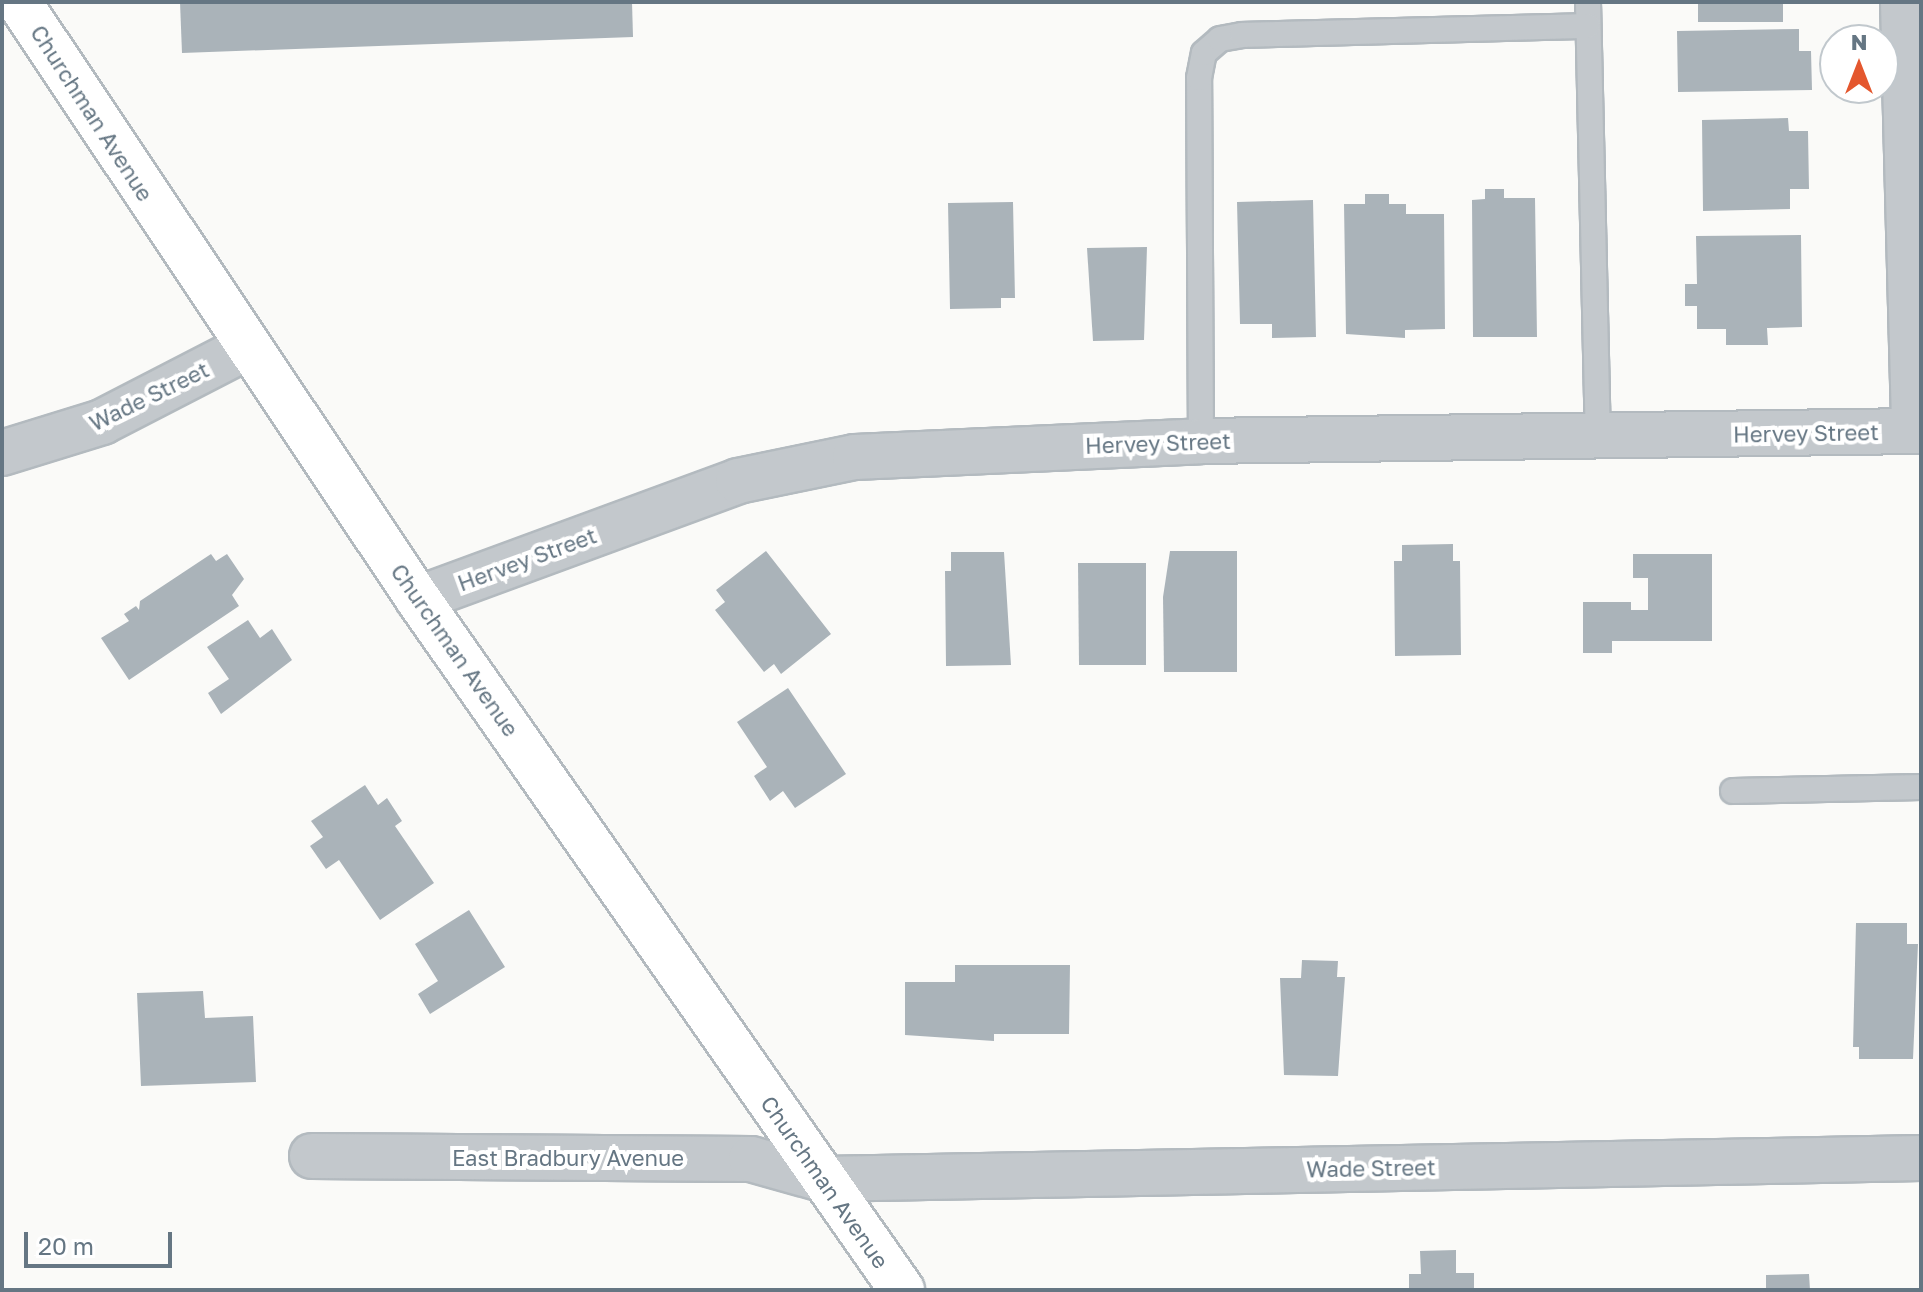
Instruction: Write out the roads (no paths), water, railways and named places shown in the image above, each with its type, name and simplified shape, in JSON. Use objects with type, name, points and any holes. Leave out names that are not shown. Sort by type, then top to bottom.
[{"type":"main road","name":"Churchman Avenue","points":[[19,2],[418,599],[902,1290]]},
{"type":"street","points":[[1903,2],[1918,431]]},
{"type":"street","name":"Wade Street","points":[[2,453],[102,422],[247,347]]},
{"type":"street","name":"Hervey Street","points":[[418,599],[776,471],[942,450],[1201,441],[1918,431]]},
{"type":"street","name":"East Bradbury Avenue","points":[[312,1156],[751,1159],[822,1179]]},
{"type":"street","name":"Wade Street","points":[[822,1179],[1921,1158]]},
{"type":"lane","points":[[1201,441],[1204,53],[1220,39],[1242,35],[1588,14],[1598,435]]},
{"type":"lane","points":[[1733,791],[1921,787]]}]
